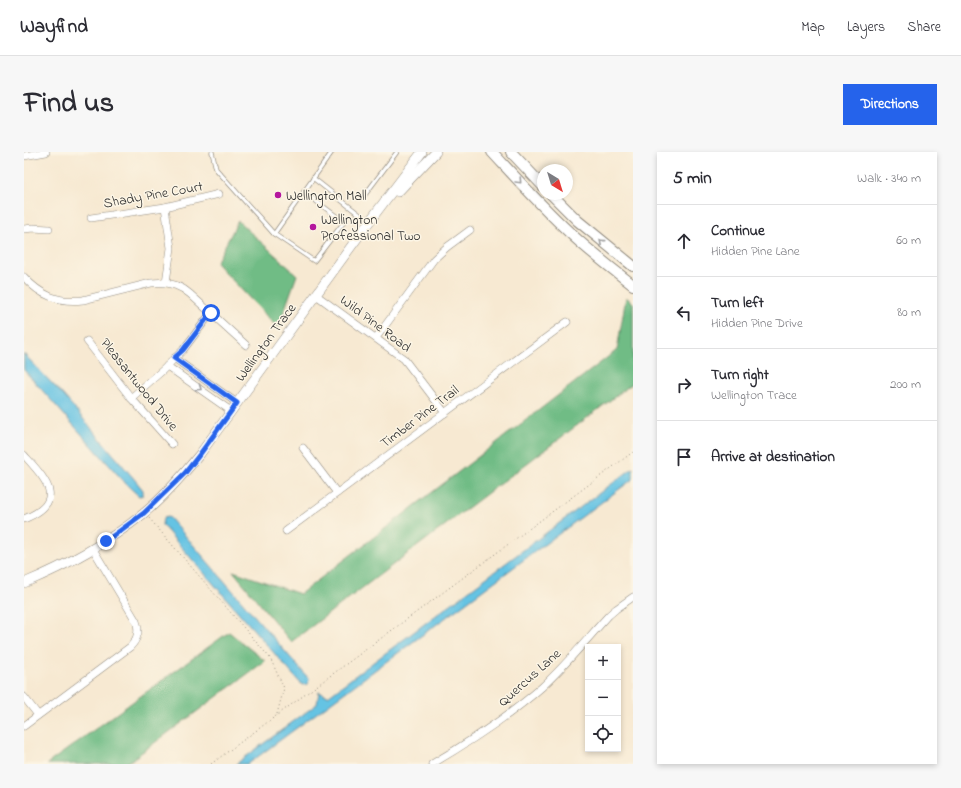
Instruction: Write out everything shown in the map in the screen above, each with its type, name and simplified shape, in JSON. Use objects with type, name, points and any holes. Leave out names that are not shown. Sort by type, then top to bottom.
[{"type":"main road","points":[[492,152],[546,211],[598,258],[633,284]]},
{"type":"main road","points":[[511,152],[537,180]]},
{"type":"main road","points":[[557,200],[601,241],[633,266]]},
{"type":"main road","points":[[561,204],[569,232]]},
{"type":"street","points":[[24,156],[46,152]]},
{"type":"street","name":"Wellington Trace","points":[[24,582],[69,563],[93,550],[144,513],[185,473],[422,152]]},
{"type":"street","name":"Wellington Trace","points":[[369,222],[436,152]]},
{"type":"street","name":"Shady Pine Court","points":[[91,218],[165,207],[219,194]]},
{"type":"street","points":[[165,207],[171,243],[166,282]]},
{"type":"street","points":[[24,230],[33,228],[49,230]]},
{"type":"street","points":[[376,338],[434,259],[470,230]]},
{"type":"street","points":[[24,276],[34,287],[46,295],[64,301],[82,300],[151,283],[166,282],[186,290],[246,345]]},
{"type":"street","name":"Wild Pine Road","points":[[316,295],[404,359],[445,412]]},
{"type":"street","points":[[132,398],[183,350],[211,313]]},
{"type":"street","name":"Timber Pine Trail","points":[[286,531],[567,322]]},
{"type":"street","name":"Pleasantwood Drive","points":[[87,341],[132,398],[172,444]]},
{"type":"street","points":[[174,358],[237,403]]},
{"type":"street","points":[[167,366],[231,411]]},
{"type":"street","points":[[303,448],[337,493]]},
{"type":"street","points":[[24,455],[48,484],[49,492],[48,501],[43,509],[24,519]]},
{"type":"street","points":[[24,726],[130,647],[138,635],[136,621],[93,550]]},
{"type":"street","name":"Quercus Lane","points":[[432,764],[480,734],[526,701],[609,615],[633,597]]},
{"type":"street","points":[[24,697],[38,715]]},
{"type":"lane","points":[[212,152],[216,169],[274,234],[314,261],[344,222],[304,192]]},
{"type":"lane","points":[[274,234],[332,152]]},
{"type":"lane","points":[[364,196],[397,152]]},
{"type":"lane","points":[[313,178],[369,222]]},
{"type":"path","points":[[211,764],[633,452]]},
{"type":"path","points":[[144,513],[270,658],[284,688],[277,714]]},
{"type":"green space","points":[[238,221],[297,275],[278,328],[216,263]]},
{"type":"green space","points":[[626,297],[633,303],[633,383],[291,642],[233,571],[300,594],[617,350]]},
{"type":"green space","points":[[229,632],[265,661],[126,764],[47,764]]},
{"type":"water","points":[[24,354],[64,396],[135,480],[143,490],[143,495],[139,496],[128,486],[24,370]]},
{"type":"water","points":[[633,468],[633,479],[248,764],[236,764],[317,704],[319,692],[328,696]]},
{"type":"water","points":[[169,517],[309,679],[308,684],[302,685],[162,525],[163,518]]},
{"type":"place","name":"Wellington Mall","points":[[278,195]]},
{"type":"place","name":"Wellington Professional Two","points":[[313,227]]},
{"type":"route","points":[[106,541],[144,513],[168,491],[200,454],[237,403],[174,358],[183,350],[211,313]]}]
